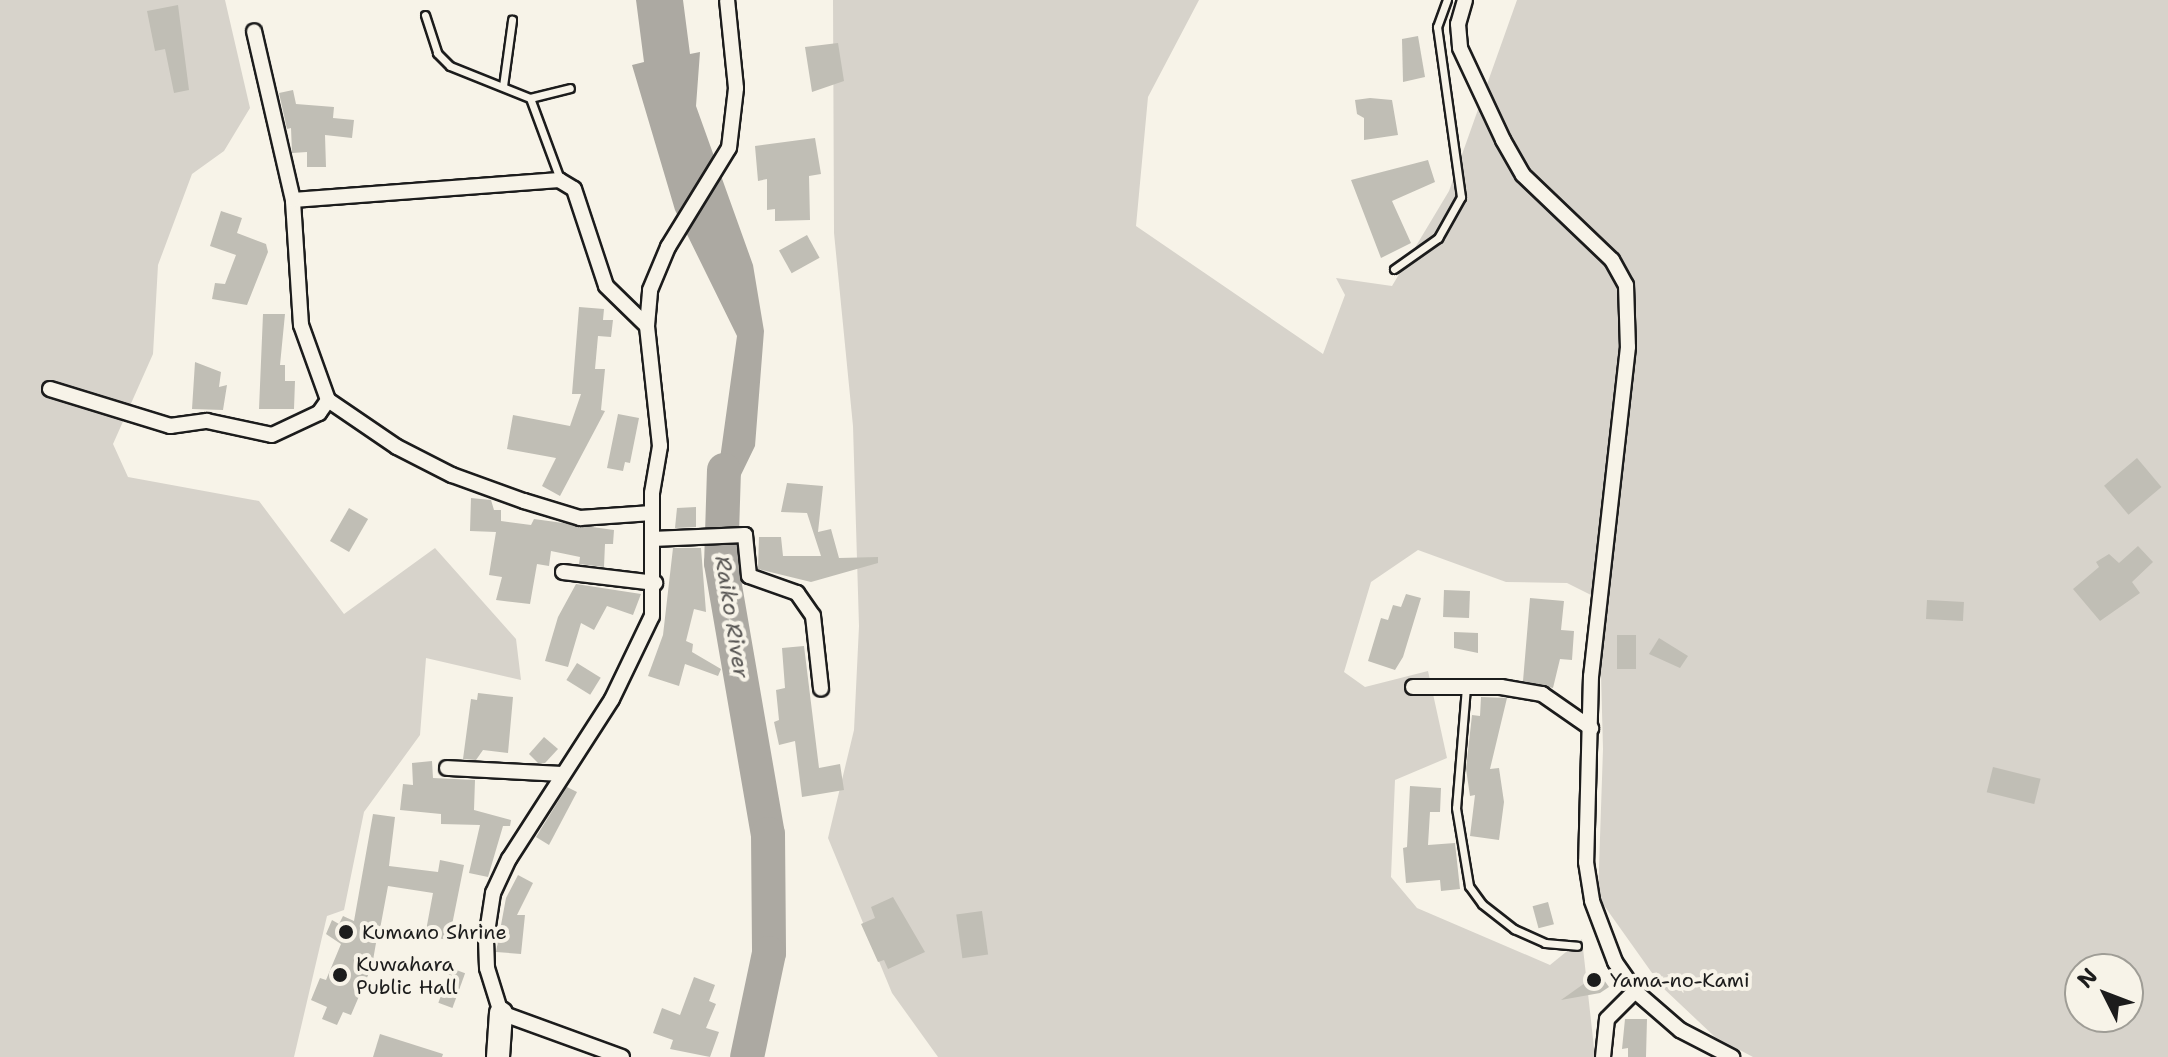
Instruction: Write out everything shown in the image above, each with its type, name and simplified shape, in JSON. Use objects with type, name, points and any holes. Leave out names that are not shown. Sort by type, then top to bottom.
[{"type":"street","points":[[498,1057],[501,1013],[486,953],[493,893],[560,774],[644,642],[655,583],[652,513],[660,446],[647,326],[650,290],[668,247],[729,148],[736,88],[727,0]]},
{"type":"street","points":[[1465,0],[1458,24],[1460,48],[1503,140],[1523,175],[1612,260],[1626,285],[1628,347],[1591,676],[1586,862],[1592,901],[1615,962],[1635,991],[1680,1030],[1732,1057]]},
{"type":"street","points":[[254,31],[293,200],[301,325],[328,400],[397,447],[452,475],[524,501],[580,518],[652,513]]},
{"type":"street","points":[[293,200],[439,185],[561,181],[574,189],[588,220],[606,286],[647,326]]},
{"type":"street","points":[[50,389],[170,426],[207,421],[272,435],[303,423],[328,400]]},
{"type":"street","points":[[652,539],[745,535],[749,576],[797,593],[813,616],[821,689]]},
{"type":"street","points":[[563,572],[655,583]]},
{"type":"street","points":[[1413,687],[1466,687],[1542,694],[1591,728]]},
{"type":"street","points":[[447,768],[560,774]]},
{"type":"street","points":[[1603,1057],[1607,1019],[1635,991]]},
{"type":"street","points":[[501,1013],[622,1057]]},
{"type":"lane","points":[[1394,269],[1438,238],[1461,197],[1437,27],[1447,0]]},
{"type":"lane","points":[[425,15],[437,53],[450,66],[530,98],[570,88]]},
{"type":"lane","points":[[503,86],[512,20]]},
{"type":"lane","points":[[530,98],[561,181]]},
{"type":"lane","points":[[1466,687],[1456,808],[1469,886],[1482,904],[1514,929],[1545,943],[1577,946]]},
{"type":"shaded area","points":[[0,0],[225,0],[250,108],[224,151],[192,174],[158,265],[153,354],[113,444],[128,477],[259,501],[344,614],[435,548],[516,639],[521,680],[426,658],[420,735],[364,812],[344,910],[327,916],[294,1057],[0,1057]]},
{"type":"shaded area","points":[[636,0],[683,0],[690,54],[700,52],[696,106],[753,265],[764,331],[755,446],[722,514],[714,502],[737,336],[675,210],[632,65],[644,62]]},
{"type":"shaded area","points":[[833,0],[1199,0],[1148,97],[1136,226],[1323,354],[1345,295],[1336,278],[1392,286],[1449,191],[1517,0],[2168,0],[2168,1057],[1753,1057],[1715,1037],[1662,987],[1598,897],[1603,749],[1599,599],[1567,583],[1506,582],[1418,550],[1371,582],[1344,672],[1365,687],[1428,671],[1447,758],[1395,780],[1391,877],[1417,908],[1550,965],[1582,939],[1595,1057],[938,1057],[892,993],[828,838],[854,730],[859,626],[853,426],[834,233]]},
{"type":"building","points":[[178,5],[189,90],[174,93],[165,49],[155,51],[147,11]]},
{"type":"building","points":[[1418,36],[1425,77],[1403,82],[1402,39]]},
{"type":"building","points":[[838,43],[844,81],[812,92],[805,47]]},
{"type":"building","points":[[293,90],[296,104],[334,107],[333,118],[354,120],[352,138],[325,135],[326,167],[307,167],[307,152],[292,153],[291,128],[287,129],[279,93]]},
{"type":"building","points":[[1355,100],[1392,100],[1398,135],[1364,140],[1364,118],[1357,114]]},
{"type":"building","points":[[815,138],[821,174],[809,176],[810,220],[775,221],[775,209],[767,210],[767,179],[758,181],[755,146]]},
{"type":"building","points":[[1428,160],[1435,182],[1392,201],[1411,243],[1381,258],[1351,180]]},
{"type":"building","points":[[221,211],[242,218],[237,233],[266,244],[268,252],[247,305],[212,299],[215,283],[225,284],[236,255],[210,246]]},
{"type":"building","points":[[807,235],[820,258],[792,273],[779,251]]},
{"type":"building","points":[[579,307],[604,309],[603,320],[613,320],[611,337],[598,336],[595,369],[605,369],[601,410],[605,411],[560,496],[542,486],[556,458],[507,449],[513,415],[570,426],[581,394],[572,394]]},
{"type":"building","points":[[263,314],[285,314],[280,365],[285,365],[285,381],[295,381],[294,409],[259,409]]},
{"type":"building","points":[[195,362],[221,372],[219,387],[227,385],[223,410],[192,409]]},
{"type":"building","points":[[618,414],[639,418],[630,463],[625,462],[623,471],[607,468]]},
{"type":"building","points":[[2137,458],[2161,487],[2128,515],[2104,486]]},
{"type":"building","points":[[787,483],[823,486],[818,532],[831,529],[839,558],[878,557],[878,563],[811,582],[758,569],[759,537],[781,537],[783,556],[821,556],[807,513],[781,512]]},
{"type":"building","points":[[471,498],[491,500],[494,510],[501,510],[501,521],[531,525],[534,519],[614,530],[613,544],[605,544],[604,567],[579,564],[580,557],[551,551],[549,566],[537,564],[530,604],[496,600],[502,577],[489,575],[496,532],[470,531]]},
{"type":"building","points":[[696,507],[696,527],[675,528],[677,508]]},
{"type":"building","points":[[349,508],[368,519],[349,552],[330,541]]},
{"type":"building","points":[[2138,546],[2153,562],[2132,582],[2140,593],[2100,621],[2073,589],[2099,567],[2096,562],[2109,554],[2119,563]]},
{"type":"building","points":[[673,548],[701,548],[706,612],[694,609],[686,641],[693,644],[692,652],[721,669],[718,676],[685,664],[679,686],[648,676],[663,635]]},
{"type":"building","points":[[576,584],[641,594],[633,615],[607,606],[594,630],[581,623],[568,667],[545,661],[558,617]]},
{"type":"building","points":[[1444,590],[1470,591],[1469,618],[1443,617]]},
{"type":"building","points":[[1406,594],[1421,598],[1403,657],[1395,670],[1368,661],[1381,618],[1388,620],[1393,605],[1401,607]]},
{"type":"building","points":[[1530,598],[1564,601],[1561,630],[1574,631],[1572,660],[1560,659],[1553,688],[1523,681]]},
{"type":"building","points":[[1927,600],[1964,602],[1963,621],[1926,619]]},
{"type":"building","points":[[1454,632],[1478,633],[1478,653],[1454,648]]},
{"type":"building","points":[[1617,635],[1636,635],[1636,669],[1617,669]]},
{"type":"building","points":[[1659,638],[1688,656],[1680,668],[1649,654]]},
{"type":"building","points":[[804,646],[819,768],[840,764],[844,790],[802,797],[795,741],[779,745],[774,722],[779,720],[776,690],[785,688],[782,648]]},
{"type":"building","points":[[577,663],[601,678],[590,695],[566,680]]},
{"type":"building","points":[[478,693],[513,697],[508,753],[483,750],[476,760],[463,759],[471,699],[477,700]]},
{"type":"building","points":[[1481,697],[1507,698],[1490,769],[1499,768],[1504,802],[1499,840],[1470,836],[1475,795],[1470,796],[1466,769],[1472,715],[1480,716]]},
{"type":"building","points":[[544,737],[558,749],[545,763],[538,763],[529,754]]},
{"type":"building","points":[[432,761],[433,778],[475,780],[474,810],[511,820],[510,826],[503,826],[488,877],[469,873],[480,825],[441,824],[441,814],[400,810],[403,784],[413,785],[412,763]]},
{"type":"building","points":[[1993,767],[2041,779],[2034,804],[1987,792]]},
{"type":"building","points":[[1410,786],[1441,788],[1440,812],[1430,812],[1428,845],[1455,843],[1460,889],[1441,891],[1440,880],[1406,883],[1403,848],[1407,847]]},
{"type":"building","points":[[567,787],[577,792],[549,845],[536,837]]},
{"type":"building","points":[[373,814],[395,817],[389,866],[438,872],[440,860],[464,865],[449,940],[425,936],[433,893],[388,886],[380,929],[364,926],[361,938],[376,943],[372,966],[351,1015],[343,1012],[337,1025],[322,1019],[327,1007],[311,1000],[320,978],[326,980],[341,944],[326,934],[332,920],[339,924],[343,916],[354,921]]},
{"type":"building","points":[[518,875],[533,883],[517,915],[525,915],[521,954],[496,952],[506,898]]},
{"type":"building","points":[[893,897],[925,952],[888,969],[884,960],[878,962],[861,924],[875,918],[871,907]]},
{"type":"building","points":[[1548,902],[1554,924],[1538,928],[1533,906]]},
{"type":"building","points":[[982,911],[988,955],[962,958],[956,915]]},
{"type":"building","points":[[451,968],[465,973],[452,1008],[438,1003]]},
{"type":"building","points":[[1599,973],[1609,987],[1600,993],[1561,1000]]},
{"type":"building","points":[[694,977],[715,985],[709,1001],[716,1004],[706,1028],[719,1032],[710,1057],[670,1049],[673,1040],[653,1033],[662,1008],[680,1015]]},
{"type":"building","points":[[1625,1019],[1647,1019],[1646,1057],[1628,1057],[1628,1048],[1622,1049]]},
{"type":"building","points":[[380,1034],[443,1054],[442,1057],[373,1057]]},
{"type":"waterway","name":"Raiko River","points":[[724,470],[721,563],[768,834],[769,953],[747,1057]]},
{"type":"place","name":"Kumano Shrine","points":[[346,932]]},
{"type":"place","name":"Kuwahara Public Hall","points":[[340,975]]},
{"type":"place","name":"Yama-no-Kami","points":[[1594,980]]}]
